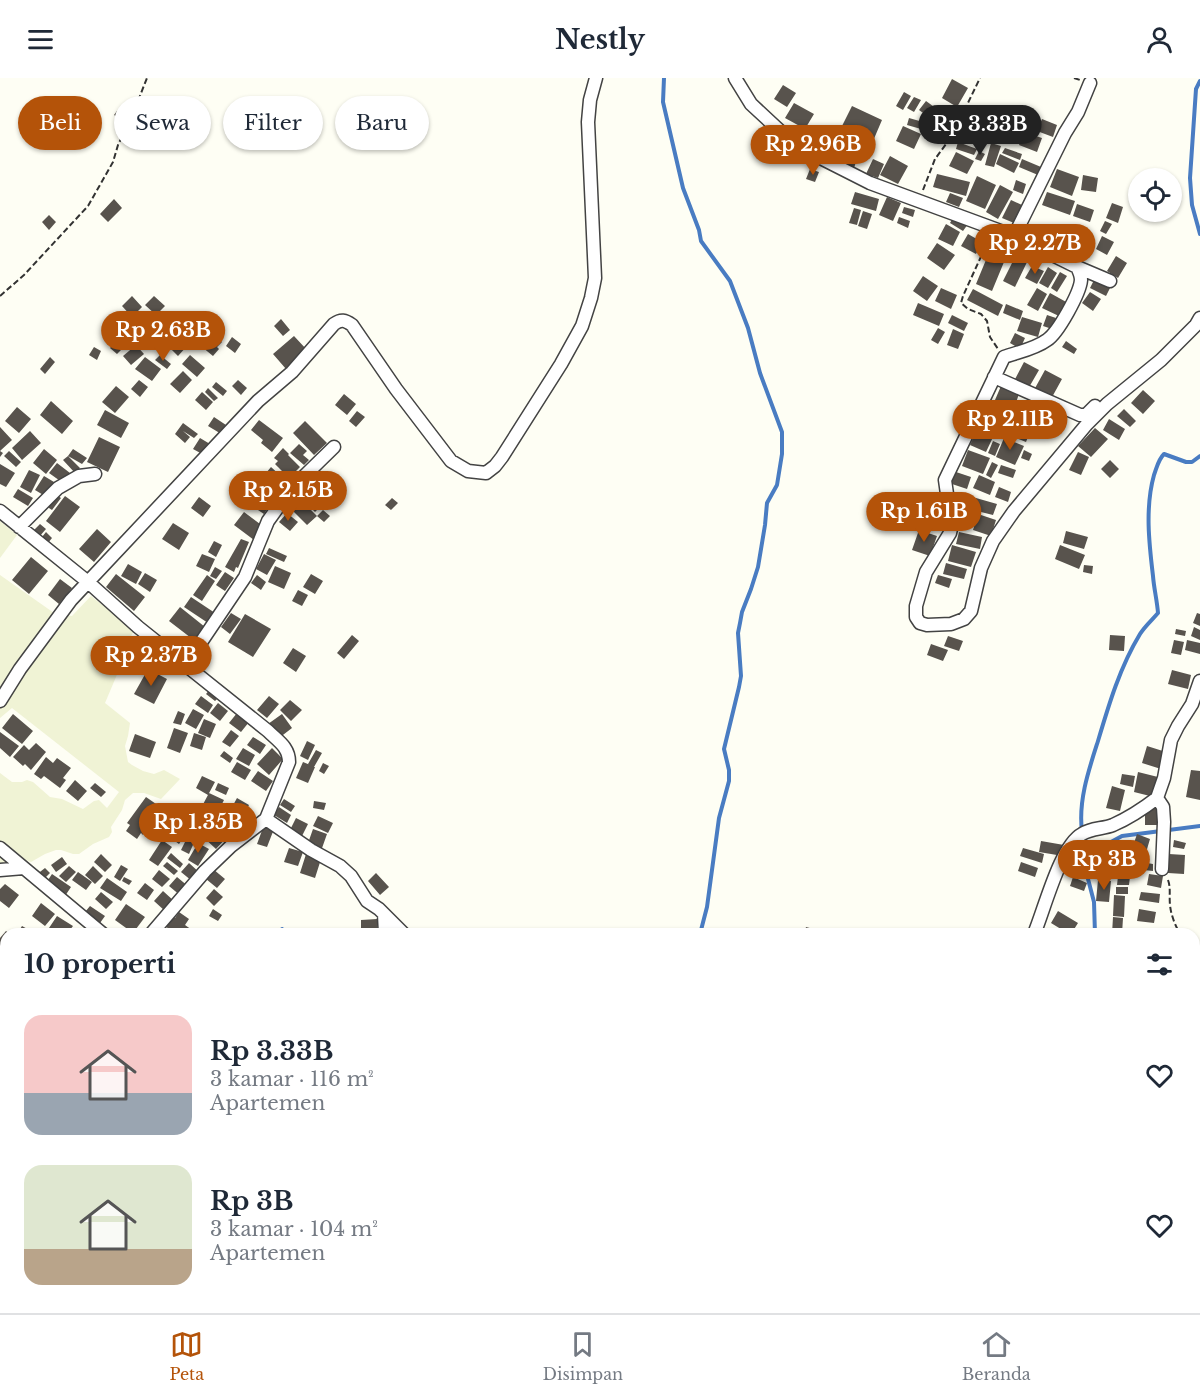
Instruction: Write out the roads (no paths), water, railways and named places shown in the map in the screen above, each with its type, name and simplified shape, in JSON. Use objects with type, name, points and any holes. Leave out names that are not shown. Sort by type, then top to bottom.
[{"type":"street","points":[[0,701],[20,669],[71,600],[258,402],[292,372],[338,321],[345,320],[352,325],[396,389],[452,461],[476,473],[486,473],[495,466],[561,364],[582,326],[591,297],[595,278],[588,122],[590,100],[596,78]]},
{"type":"street","points":[[735,78],[751,104],[795,145],[870,183],[1014,236],[1110,281]]},
{"type":"street","points":[[1014,236],[1065,133],[1078,112],[1090,83]]},
{"type":"street","points":[[1077,267],[1081,278],[1079,287],[1060,326],[1048,340],[1004,357],[945,480],[953,520],[950,533],[926,572],[916,606],[916,617],[920,623],[951,624],[964,619],[971,611],[981,568],[993,541],[1014,511],[1087,424],[1107,404],[1161,360],[1196,325],[1200,318]]},
{"type":"street","points":[[994,377],[1080,415],[1086,415],[1098,403],[1107,404]]},
{"type":"street","points":[[185,666],[245,577],[268,521],[291,489],[334,447]]},
{"type":"street","points":[[19,527],[58,488],[79,476],[95,474]]},
{"type":"street","points":[[0,511],[88,582],[185,666],[286,747],[289,755],[266,819],[231,846],[205,871],[156,928]]},
{"type":"street","points":[[1037,928],[1053,880],[1074,840],[1084,832],[1112,826],[1157,798],[1164,778],[1171,740],[1192,704],[1200,681]]},
{"type":"street","points":[[1157,798],[1163,807],[1162,869]]},
{"type":"street","points":[[266,819],[281,831],[340,866],[351,876],[367,900],[398,928]]},
{"type":"street","points":[[0,848],[97,928]]},
{"type":"street","points":[[0,870],[24,868]]},
{"type":"street","points":[[384,914],[385,928]]},
{"type":"waterway","points":[[664,78],[663,102],[683,188],[701,241],[730,281],[782,432],[782,454],[777,485],[767,503],[758,567],[742,612],[738,633],[741,676],[724,749],[729,781],[719,818],[707,907],[702,928]]},
{"type":"waterway","points":[[1200,81],[1196,89],[1190,178],[1192,205],[1200,234]]},
{"type":"waterway","points":[[1082,831],[1085,785],[1111,700],[1133,647],[1142,631],[1158,613],[1149,525],[1149,500],[1154,475],[1164,454],[1186,462],[1192,462],[1200,456]]},
{"type":"waterway","points":[[1095,928],[1094,902],[1088,879],[1100,848],[1122,836],[1200,826]]}]
